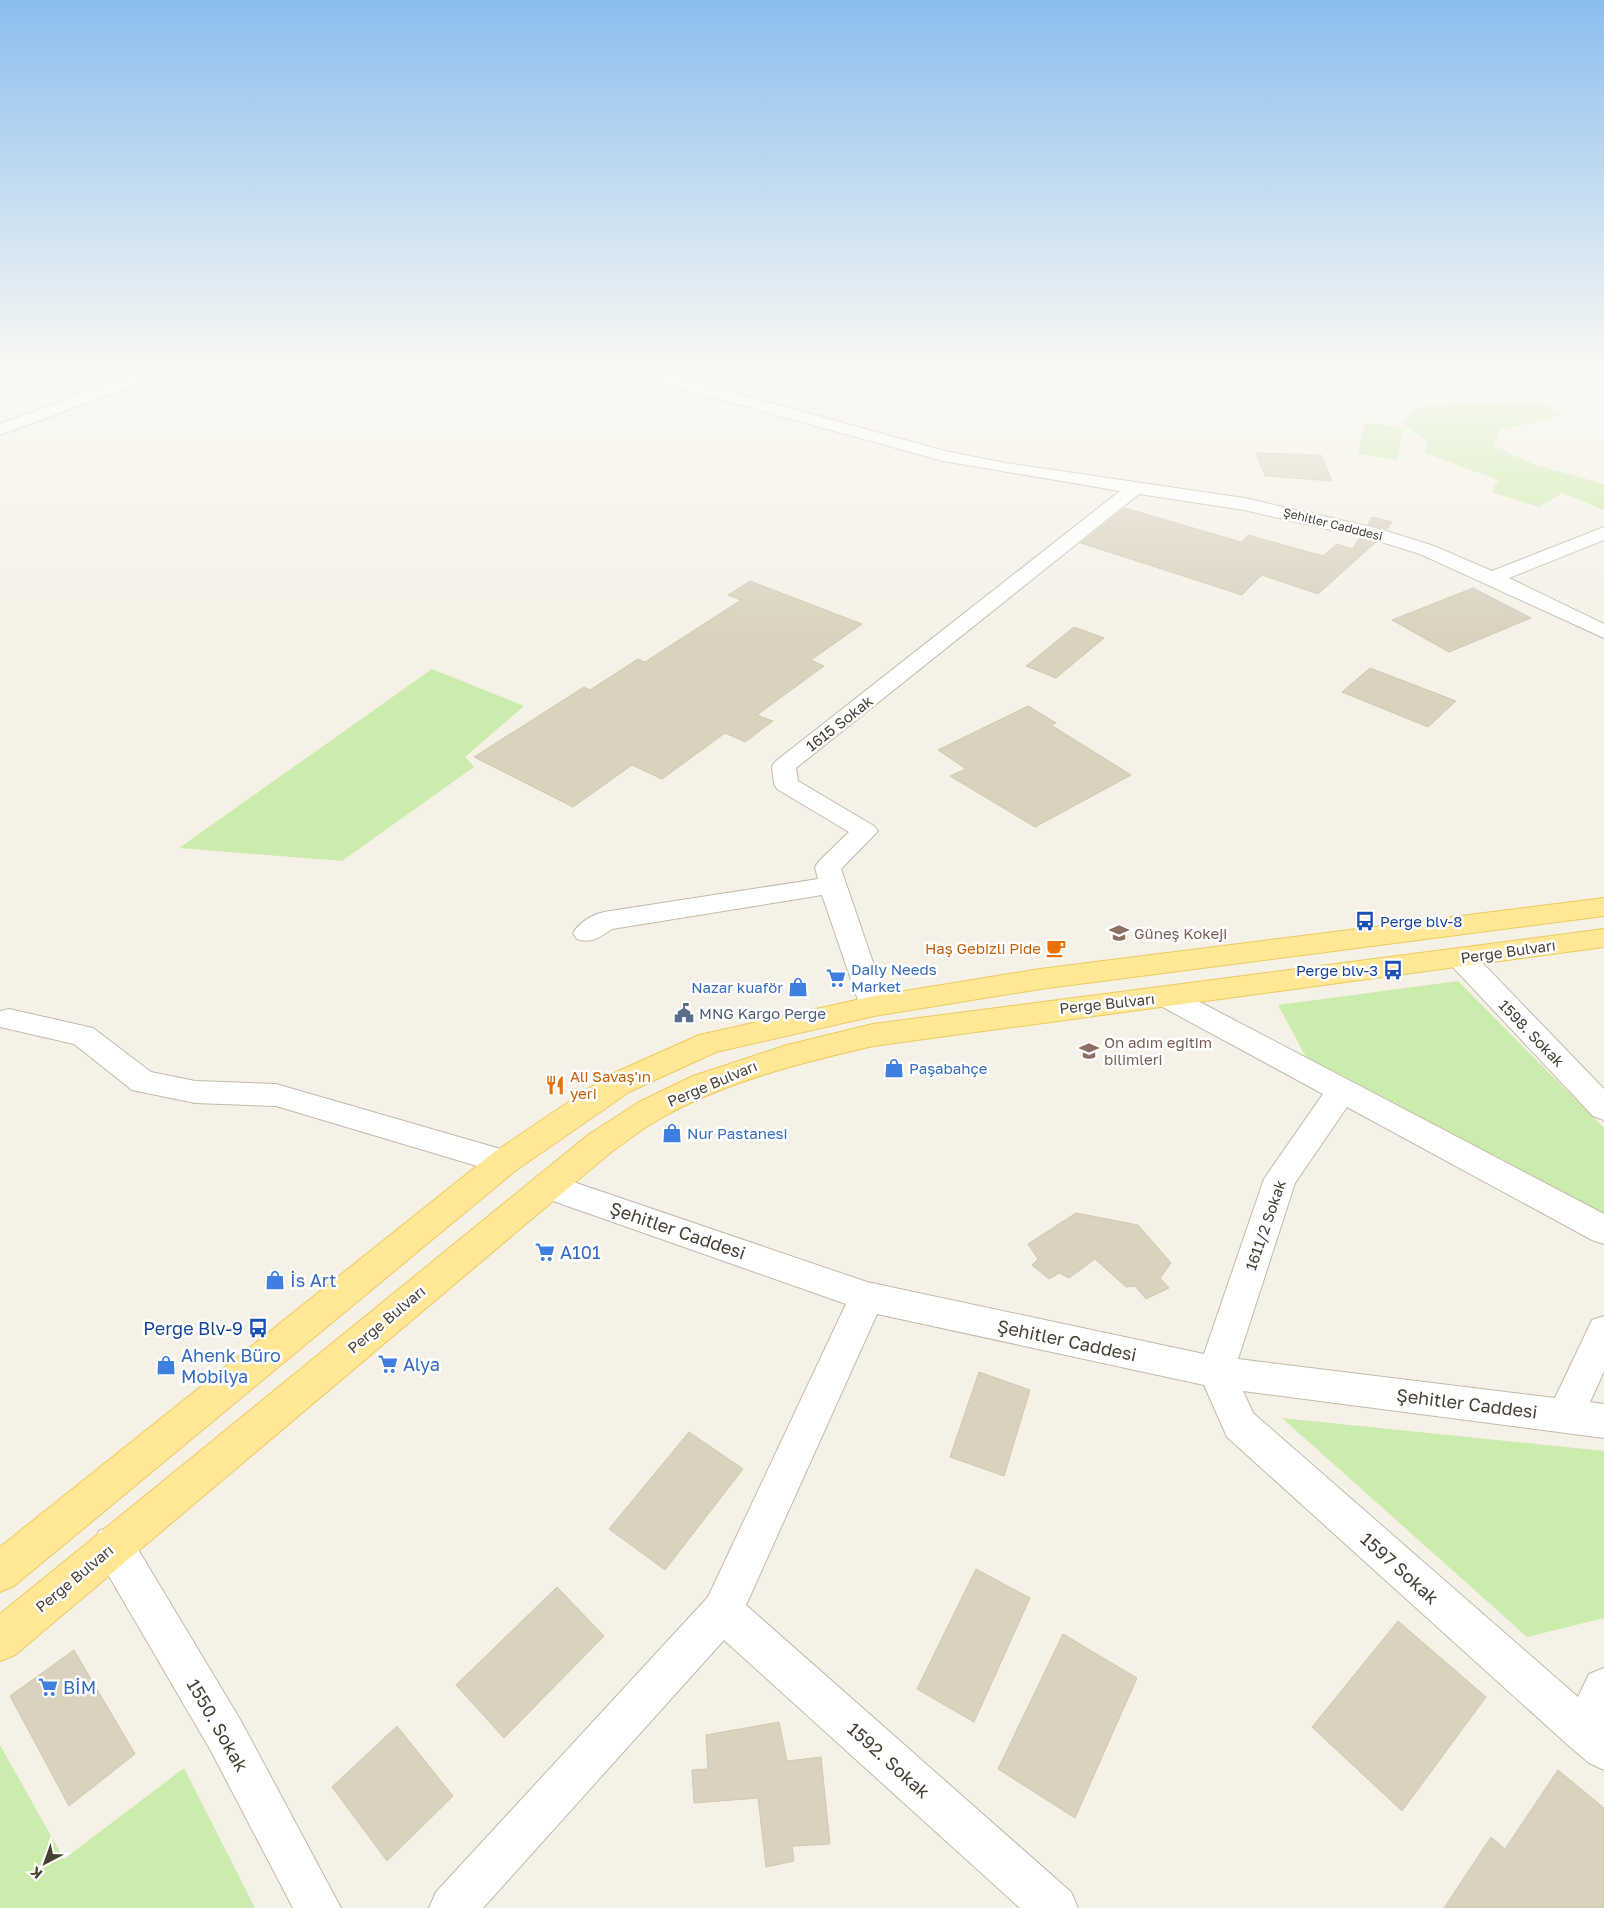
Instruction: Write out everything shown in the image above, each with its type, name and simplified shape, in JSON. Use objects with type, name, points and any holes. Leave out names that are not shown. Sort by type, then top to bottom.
[{"type":"main road","name":"Perge Bulvarı","points":[[0,1572],[504,1162],[618,1084],[701,1047],[767,1029],[874,1006],[1040,979],[1604,907]]},
{"type":"main road","name":"Perge Bulvarı","points":[[0,1640],[599,1144],[649,1110],[716,1078],[777,1057],[873,1035],[1604,938]]},
{"type":"street","name":"Şehitler Cadddesi","points":[[960,459],[1006,468],[1244,504],[1352,528],[1427,550],[1492,578],[1604,632]]},
{"type":"street","name":"1615 Sokak","points":[[874,1006],[832,885],[828,867],[865,831],[786,784],[784,766],[1136,487]]},
{"type":"street","points":[[1492,578],[1604,533]]},
{"type":"street","points":[[587,933],[604,921],[832,885]]},
{"type":"street","name":"1598. Sokak","points":[[1460,957],[1604,1108]]},
{"type":"street","points":[[1167,997],[1604,1230]]},
{"type":"street","points":[[9,1020],[83,1035],[143,1082],[195,1092],[276,1094],[504,1162]]},
{"type":"street","name":"1611/2 Sokak","points":[[1216,1372],[1280,1179],[1341,1091]]},
{"type":"street","name":"Şehitler Caddesi","points":[[547,1186],[734,1249],[867,1297],[1216,1372],[1604,1421]]},
{"type":"street","points":[[452,1908],[722,1612],[867,1297]]},
{"type":"street","points":[[1566,1415],[1604,1332]]},
{"type":"street","name":"1597 Sokak","points":[[1216,1372],[1240,1425],[1594,1740]]},
{"type":"street","name":"1550. Sokak","points":[[113,1545],[226,1736],[318,1908]]},
{"type":"street","name":"1592. Sokak","points":[[722,1612],[1055,1908]]},
{"type":"street","points":[[1594,1740],[1604,1689]]},
{"type":"green space","points":[[1441,459],[1523,459],[1533,464],[1604,484],[1604,510],[1562,493],[1539,507],[1492,492],[1498,480]]},
{"type":"green space","points":[[432,669],[524,706],[465,757],[474,767],[342,861],[179,848]]},
{"type":"green space","points":[[1458,981],[1604,1128],[1604,1215],[1307,1059],[1278,1005]]},
{"type":"green space","points":[[1282,1418],[1604,1451],[1604,1618],[1527,1637]]},
{"type":"green space","points":[[0,1745],[64,1859],[184,1768],[255,1908],[0,1908]]},
{"type":"building","points":[[1258,459],[1323,459],[1332,481],[1265,476]]},
{"type":"building","points":[[1125,508],[1241,542],[1248,535],[1323,556],[1337,544],[1353,549],[1359,538],[1376,542],[1318,594],[1262,575],[1242,595],[1081,543]]},
{"type":"building","points":[[1372,517],[1392,522],[1387,529],[1368,524]]},
{"type":"building","points":[[750,581],[862,624],[811,660],[824,666],[757,715],[773,721],[745,742],[725,733],[662,779],[632,765],[573,807],[474,757],[584,687],[590,690],[638,659],[645,662],[741,600],[728,595]]},
{"type":"building","points":[[1473,588],[1531,618],[1449,652],[1392,620]]},
{"type":"building","points":[[1074,627],[1104,638],[1056,678],[1026,666]]},
{"type":"building","points":[[1370,668],[1456,701],[1428,727],[1342,692]]},
{"type":"building","points":[[1028,706],[1056,723],[1051,725],[1131,775],[1035,827],[950,776],[966,769],[938,750]]},
{"type":"building","points":[[1076,1213],[1138,1225],[1171,1263],[1160,1278],[1169,1288],[1146,1299],[1135,1286],[1126,1287],[1095,1259],[1069,1278],[1059,1273],[1049,1279],[1032,1265],[1038,1259],[1028,1244]]},
{"type":"building","points":[[979,1372],[1030,1390],[1004,1476],[950,1457]]},
{"type":"building","points":[[689,1432],[743,1469],[665,1570],[609,1529]]},
{"type":"building","points":[[976,1569],[1030,1598],[974,1722],[917,1689]]},
{"type":"building","points":[[557,1587],[604,1636],[504,1738],[456,1685]]},
{"type":"building","points":[[1398,1621],[1486,1697],[1402,1811],[1312,1727]]},
{"type":"building","points":[[1063,1634],[1137,1678],[1075,1818],[998,1769]]},
{"type":"building","points":[[74,1650],[135,1754],[69,1806],[10,1696]]},
{"type":"building","points":[[779,1722],[787,1761],[821,1757],[830,1844],[792,1846],[794,1861],[766,1867],[758,1798],[694,1803],[692,1770],[708,1769],[706,1735]]},
{"type":"building","points":[[397,1726],[453,1796],[387,1861],[332,1787]]},
{"type":"building","points":[[1558,1770],[1604,1808],[1604,1908],[1444,1908],[1491,1837],[1505,1849]]},
{"type":"place","name":"Perge blv-8","points":[[1365,921]]},
{"type":"place","name":"Güneş Kokeji","points":[[1119,933]]},
{"type":"place","name":"Haş Gebizli Pide","points":[[1056,948]]},
{"type":"place","name":"Perge blv-3","points":[[1393,970]]},
{"type":"place","name":"Daily Needs Market","points":[[836,978]]},
{"type":"place","name":"Nazar kuaför","points":[[798,987]]},
{"type":"place","name":"MNG Kargo Perge","points":[[684,1013]]},
{"type":"place","name":"On adım eğitim bilimleri","points":[[1089,1051]]},
{"type":"place","name":"Paşabahçe","points":[[894,1068]]},
{"type":"place","name":"Ali Savaş'ın yeri","points":[[555,1085]]},
{"type":"place","name":"Nur Pastanesi","points":[[672,1133]]},
{"type":"place","name":"A101","points":[[545,1252]]},
{"type":"place","name":"İs Art","points":[[275,1280]]},
{"type":"place","name":"Perge Blv-9","points":[[258,1328]]},
{"type":"place","name":"Alya","points":[[388,1364]]},
{"type":"place","name":"Ahenk Büro Mobilya","points":[[166,1365]]},
{"type":"place","name":"BİM","points":[[48,1687]]}]
